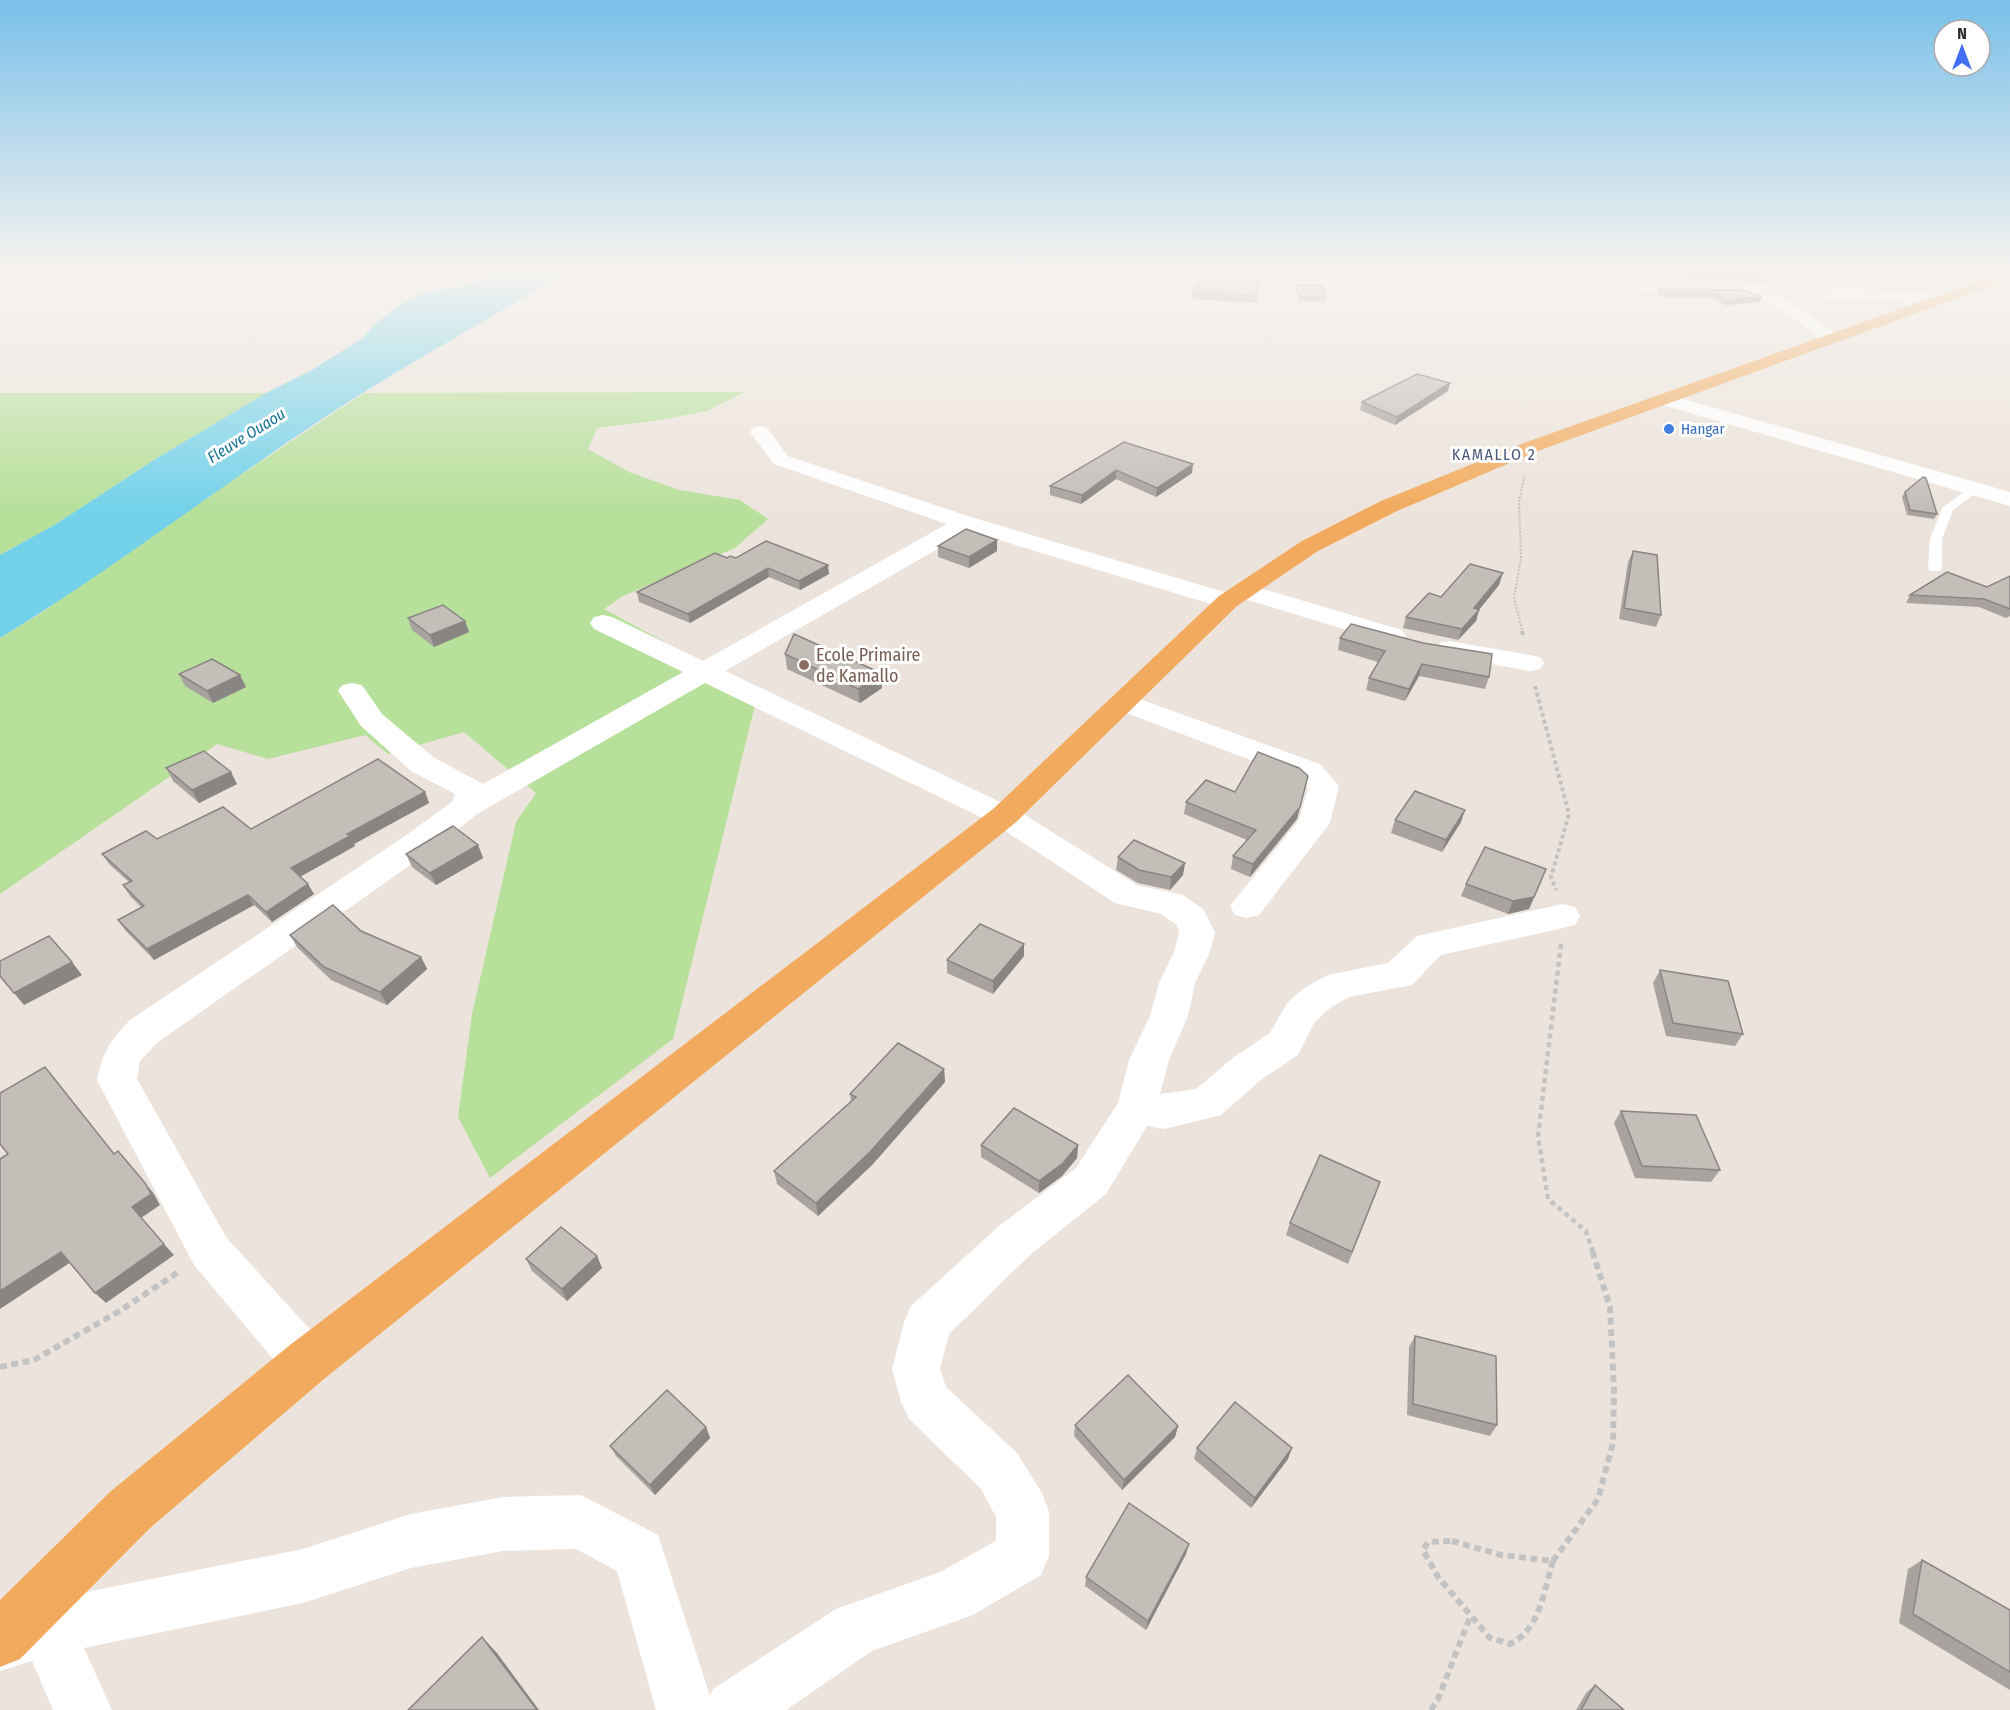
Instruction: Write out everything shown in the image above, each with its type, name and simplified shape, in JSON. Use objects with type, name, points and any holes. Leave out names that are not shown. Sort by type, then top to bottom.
[{"type":"highway","points":[[15,1637],[130,1510],[307,1362],[1004,816],[1236,596],[1310,546],[1389,506],[1531,447],[1798,350]]},
{"type":"street","points":[[1664,399],[2010,499]]},
{"type":"street","points":[[760,432],[781,460],[966,523],[1423,645],[1530,663]]},
{"type":"street","points":[[307,1362],[210,1251],[117,1080],[122,1055],[144,1031],[407,851],[466,807],[966,523]]},
{"type":"street","points":[[603,623],[1004,816],[1127,895],[1171,904],[1191,918],[1197,932],[1192,952],[1177,983],[1169,1016],[1149,1060],[1137,1107],[1091,1181],[1015,1240],[928,1322],[916,1369],[926,1402],[999,1471],[1023,1512],[1022,1556],[952,1595],[856,1629],[734,1710]]},
{"type":"street","points":[[352,691],[370,720],[422,764],[472,790],[466,807]]},
{"type":"street","points":[[1123,702],[1309,771],[1324,786],[1314,823],[1247,906]]},
{"type":"street","points":[[1137,1107],[1164,1112],[1207,1104],[1248,1068],[1284,1044],[1300,1013],[1317,998],[1341,985],[1399,975],[1430,945],[1563,916]]},
{"type":"street","points":[[15,1637],[200,1595],[303,1576],[411,1541],[503,1524],[580,1522],[639,1554],[679,1705]]},
{"type":"street","points":[[15,1637],[83,1710]]},
{"type":"lane","points":[[1935,568],[1936,539],[1948,508],[1973,489]]},
{"type":"path","points":[[1531,447],[1519,501],[1521,558],[1514,598],[1569,814],[1551,877],[1563,916],[1551,1038],[1538,1136],[1548,1199],[1586,1232],[1610,1307],[1614,1389],[1613,1443],[1598,1498],[1552,1561],[1532,1627],[1521,1639],[1510,1644],[1490,1638],[1438,1577],[1423,1550],[1428,1542],[1452,1541],[1501,1555],[1552,1561]]},
{"type":"path","points":[[0,1367],[34,1360],[118,1312],[210,1251]]},
{"type":"path","points":[[1431,1710],[1438,1699],[1470,1616]]},
{"type":"green space","points":[[745,392],[707,411],[661,420],[597,428],[588,449],[629,472],[679,490],[740,500],[768,519],[735,548],[623,596],[604,609],[758,693],[673,1039],[490,1178],[458,1117],[472,1014],[516,822],[536,793],[464,732],[388,754],[365,735],[268,759],[217,744],[0,894],[0,638],[38,615],[236,478],[364,393]]},
{"type":"green space","points":[[0,393],[266,393],[157,458],[56,524],[0,555]]},
{"type":"water","name":"Fleuve Ouaou","points":[[344,350],[434,350],[318,422],[92,578],[0,638],[0,555],[56,524],[157,458],[266,393],[312,370]]},
{"type":"building","points":[[1417,374],[1450,383],[1397,417],[1362,402]]},
{"type":"building","points":[[1124,442],[1193,464],[1157,488],[1116,470],[1082,495],[1050,486]]},
{"type":"building","points":[[1923,477],[1926,478],[1937,514],[1910,510],[1905,492]]},
{"type":"building","points":[[966,529],[997,540],[969,557],[938,546]]},
{"type":"building","points":[[766,541],[828,565],[799,581],[768,568],[688,614],[637,592],[715,553],[727,558],[730,556],[736,558]]},
{"type":"building","points":[[1633,551],[1657,555],[1661,615],[1624,608]]},
{"type":"building","points":[[1470,564],[1503,573],[1474,608],[1479,610],[1462,629],[1406,617],[1429,593],[1441,597]]},
{"type":"building","points":[[1947,572],[1987,587],[2010,576],[2010,609],[1984,599],[1910,595]]},
{"type":"building","points":[[443,605],[465,621],[430,635],[408,618]]},
{"type":"building","points":[[1351,624],[1423,643],[1492,654],[1489,677],[1422,664],[1409,689],[1369,678],[1385,651],[1340,638]]},
{"type":"building","points":[[794,634],[881,673],[858,689],[785,654]]},
{"type":"building","points":[[212,659],[240,675],[207,691],[179,674]]},
{"type":"building","points":[[204,751],[231,772],[192,790],[166,768]]},
{"type":"building","points":[[1258,752],[1299,768],[1308,776],[1300,807],[1253,864],[1233,856],[1256,830],[1186,802],[1206,780],[1235,792]]},
{"type":"building","points":[[378,759],[425,792],[347,834],[350,836],[291,868],[308,884],[266,912],[248,895],[147,949],[118,920],[144,906],[123,885],[132,881],[102,854],[146,831],[157,839],[223,807],[251,829]]},
{"type":"building","points":[[1415,791],[1465,810],[1446,840],[1395,820]]},
{"type":"building","points":[[453,826],[478,845],[430,873],[406,854]]},
{"type":"building","points":[[1134,840],[1185,863],[1171,877],[1139,870],[1118,857]]},
{"type":"building","points":[[1485,847],[1546,869],[1534,897],[1513,901],[1466,884]]},
{"type":"building","points":[[333,905],[361,931],[421,957],[380,992],[324,967],[290,935]]},
{"type":"building","points":[[980,924],[1024,944],[993,981],[947,960]]},
{"type":"building","points":[[49,936],[72,962],[14,993],[0,976],[0,961]]},
{"type":"building","points":[[1660,970],[1728,981],[1743,1034],[1673,1023]]},
{"type":"building","points":[[898,1043],[944,1069],[870,1152],[816,1203],[774,1171],[856,1097],[850,1094]]},
{"type":"building","points":[[45,1067],[114,1154],[118,1151],[145,1183],[151,1194],[132,1207],[164,1244],[95,1293],[61,1252],[0,1291],[0,1159],[8,1154],[0,1144],[0,1093]]},
{"type":"building","points":[[1014,1108],[1078,1145],[1063,1163],[1039,1181],[981,1145]]},
{"type":"building","points":[[1621,1111],[1696,1115],[1720,1170],[1642,1166]]},
{"type":"building","points":[[1320,1155],[1380,1182],[1352,1252],[1290,1223]]},
{"type":"building","points":[[561,1227],[597,1256],[562,1289],[526,1259]]},
{"type":"building","points":[[1415,1336],[1496,1356],[1497,1425],[1413,1404]]},
{"type":"building","points":[[1128,1375],[1178,1426],[1124,1480],[1075,1425]]},
{"type":"building","points":[[667,1390],[706,1427],[650,1485],[610,1446]]},
{"type":"building","points":[[1235,1402],[1292,1448],[1255,1498],[1197,1448]]},
{"type":"building","points":[[1129,1503],[1189,1544],[1148,1621],[1086,1577]]},
{"type":"building","points":[[1922,1560],[2010,1610],[2010,1672],[1913,1614]]},
{"type":"building","points":[[482,1637],[537,1710],[408,1710]]},
{"type":"building","points":[[1595,1685],[1624,1710],[1581,1710]]},
{"type":"place","name":"Hangar","points":[[1669,429]]},
{"type":"place","name":"Ecole Primaire de Kamallo","points":[[804,665]]},
{"type":"district","name":"KAMALLO 2","points":[[1494,454]]}]
